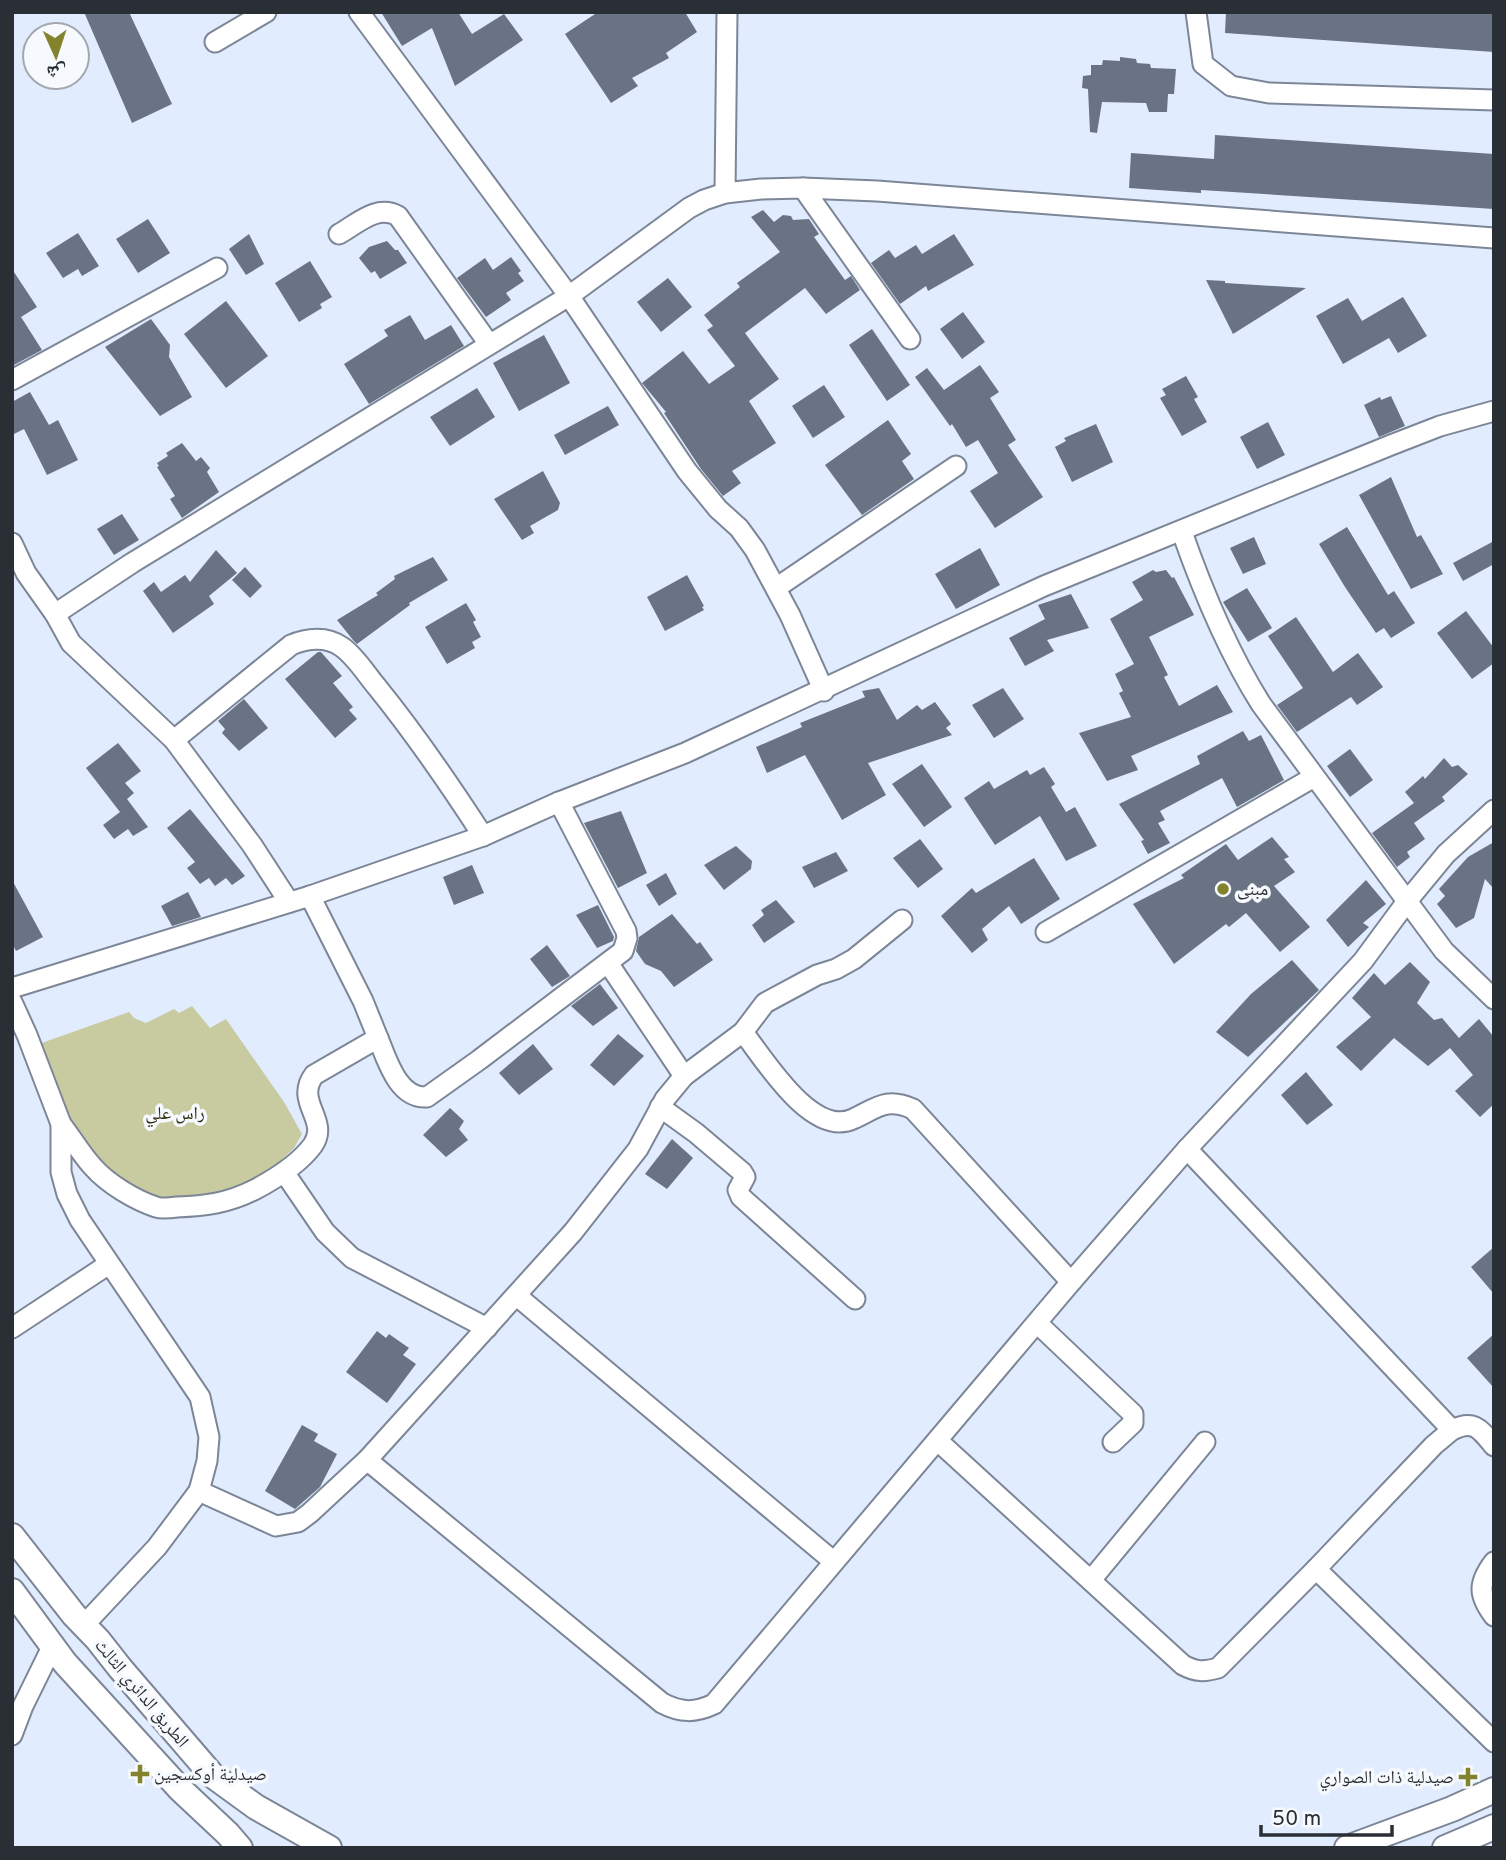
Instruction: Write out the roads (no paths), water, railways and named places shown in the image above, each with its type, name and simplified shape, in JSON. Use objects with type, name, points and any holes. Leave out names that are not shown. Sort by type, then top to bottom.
[{"type":"main road","name":"الطريق الدائري الثالث","points":[[12,1536],[74,1615],[212,1775],[256,1807],[329,1848]]},
{"type":"main road","name":"الطريق الدائري الثالث","points":[[12,1591],[65,1663],[180,1789],[240,1848]]},
{"type":"main road","points":[[1354,1847],[1452,1810],[1494,1790]]},
{"type":"main road","points":[[1445,1848],[1494,1827]]},
{"type":"street","points":[[215,42],[266,12]]},
{"type":"street","points":[[359,12],[569,296],[663,438],[718,509],[747,539],[776,588],[824,691]]},
{"type":"street","points":[[725,193],[727,12]]},
{"type":"street","points":[[1196,12],[1203,64],[1231,86],[1269,93],[1494,100]]},
{"type":"street","points":[[803,188],[910,339]]},
{"type":"street","points":[[55,614],[132,563],[569,296],[689,208],[725,193],[803,188],[987,198],[1494,238]]},
{"type":"street","points":[[339,234],[375,213],[392,212],[398,216],[489,344]]},
{"type":"street","points":[[12,380],[217,268]]},
{"type":"street","points":[[12,988],[310,896],[483,835],[685,753],[824,691],[1044,586],[1403,440],[1440,426],[1494,411]]},
{"type":"street","points":[[776,588],[956,466]]},
{"type":"street","points":[[1182,531],[1200,581],[1236,664],[1261,704],[1444,951],[1494,999]]},
{"type":"street","points":[[12,543],[19,578],[55,614],[80,654],[174,740],[257,853],[289,902]]},
{"type":"street","points":[[174,740],[291,645],[316,639],[332,642],[352,657],[393,708],[453,789],[483,835]]},
{"type":"street","points":[[1046,932],[1314,777]]},
{"type":"street","points":[[310,896],[363,1001],[403,1089],[419,1097],[426,1097],[622,951],[627,938],[626,931],[559,802]]},
{"type":"street","points":[[367,1460],[642,1688],[675,1710],[699,1711],[714,1704],[833,1561],[1187,1149],[1363,961],[1446,854],[1494,810]]},
{"type":"street","points":[[199,1491],[276,1526],[298,1522],[367,1460],[587,1216],[638,1149],[660,1107],[684,1076],[743,1031],[765,1003],[817,975],[854,960],[902,920]]},
{"type":"street","points":[[608,963],[684,1076]]},
{"type":"street","points":[[12,1002],[61,1124],[95,1170],[125,1192],[156,1207],[212,1206],[224,1203],[237,1199],[284,1172],[312,1146],[318,1134],[306,1091],[309,1082],[314,1075],[378,1038]]},
{"type":"street","points":[[743,1031],[795,1097],[814,1114],[829,1122],[850,1121],[890,1102],[913,1109],[1071,1282]]},
{"type":"street","points":[[660,1107],[742,1172],[745,1177],[738,1190],[741,1197],[855,1299]]},
{"type":"street","points":[[61,1124],[60,1158],[67,1194],[79,1220],[200,1397],[209,1437],[207,1461],[199,1491],[157,1547],[84,1625]]},
{"type":"street","points":[[1187,1149],[1452,1430]]},
{"type":"street","points":[[284,1172],[325,1232],[352,1258],[487,1328]]},
{"type":"street","points":[[12,1328],[108,1264]]},
{"type":"street","points":[[517,1296],[833,1561]]},
{"type":"street","points":[[1037,1323],[1133,1414],[1133,1423],[1113,1442]]},
{"type":"street","points":[[938,1441],[1183,1665],[1194,1671],[1206,1672],[1218,1668],[1434,1444],[1462,1425],[1472,1425],[1494,1446]]},
{"type":"street","points":[[1091,1580],[1205,1442]]},
{"type":"street","points":[[1494,1562],[1482,1578],[1481,1586],[1485,1605],[1494,1616]]},
{"type":"street","points":[[1316,1569],[1494,1742]]},
{"type":"street","points":[[12,1735],[52,1645]]},
{"type":"place","name":"مبنى","points":[[1223,889]]},
{"type":"place","name":"صيدلية أوكسجين","points":[[140,1774]]},
{"type":"place","name":"صيدلية ذات الصواري","points":[[1468,1777]]},
{"type":"park label","name":"راس علي","points":[[175,1113]]}]
